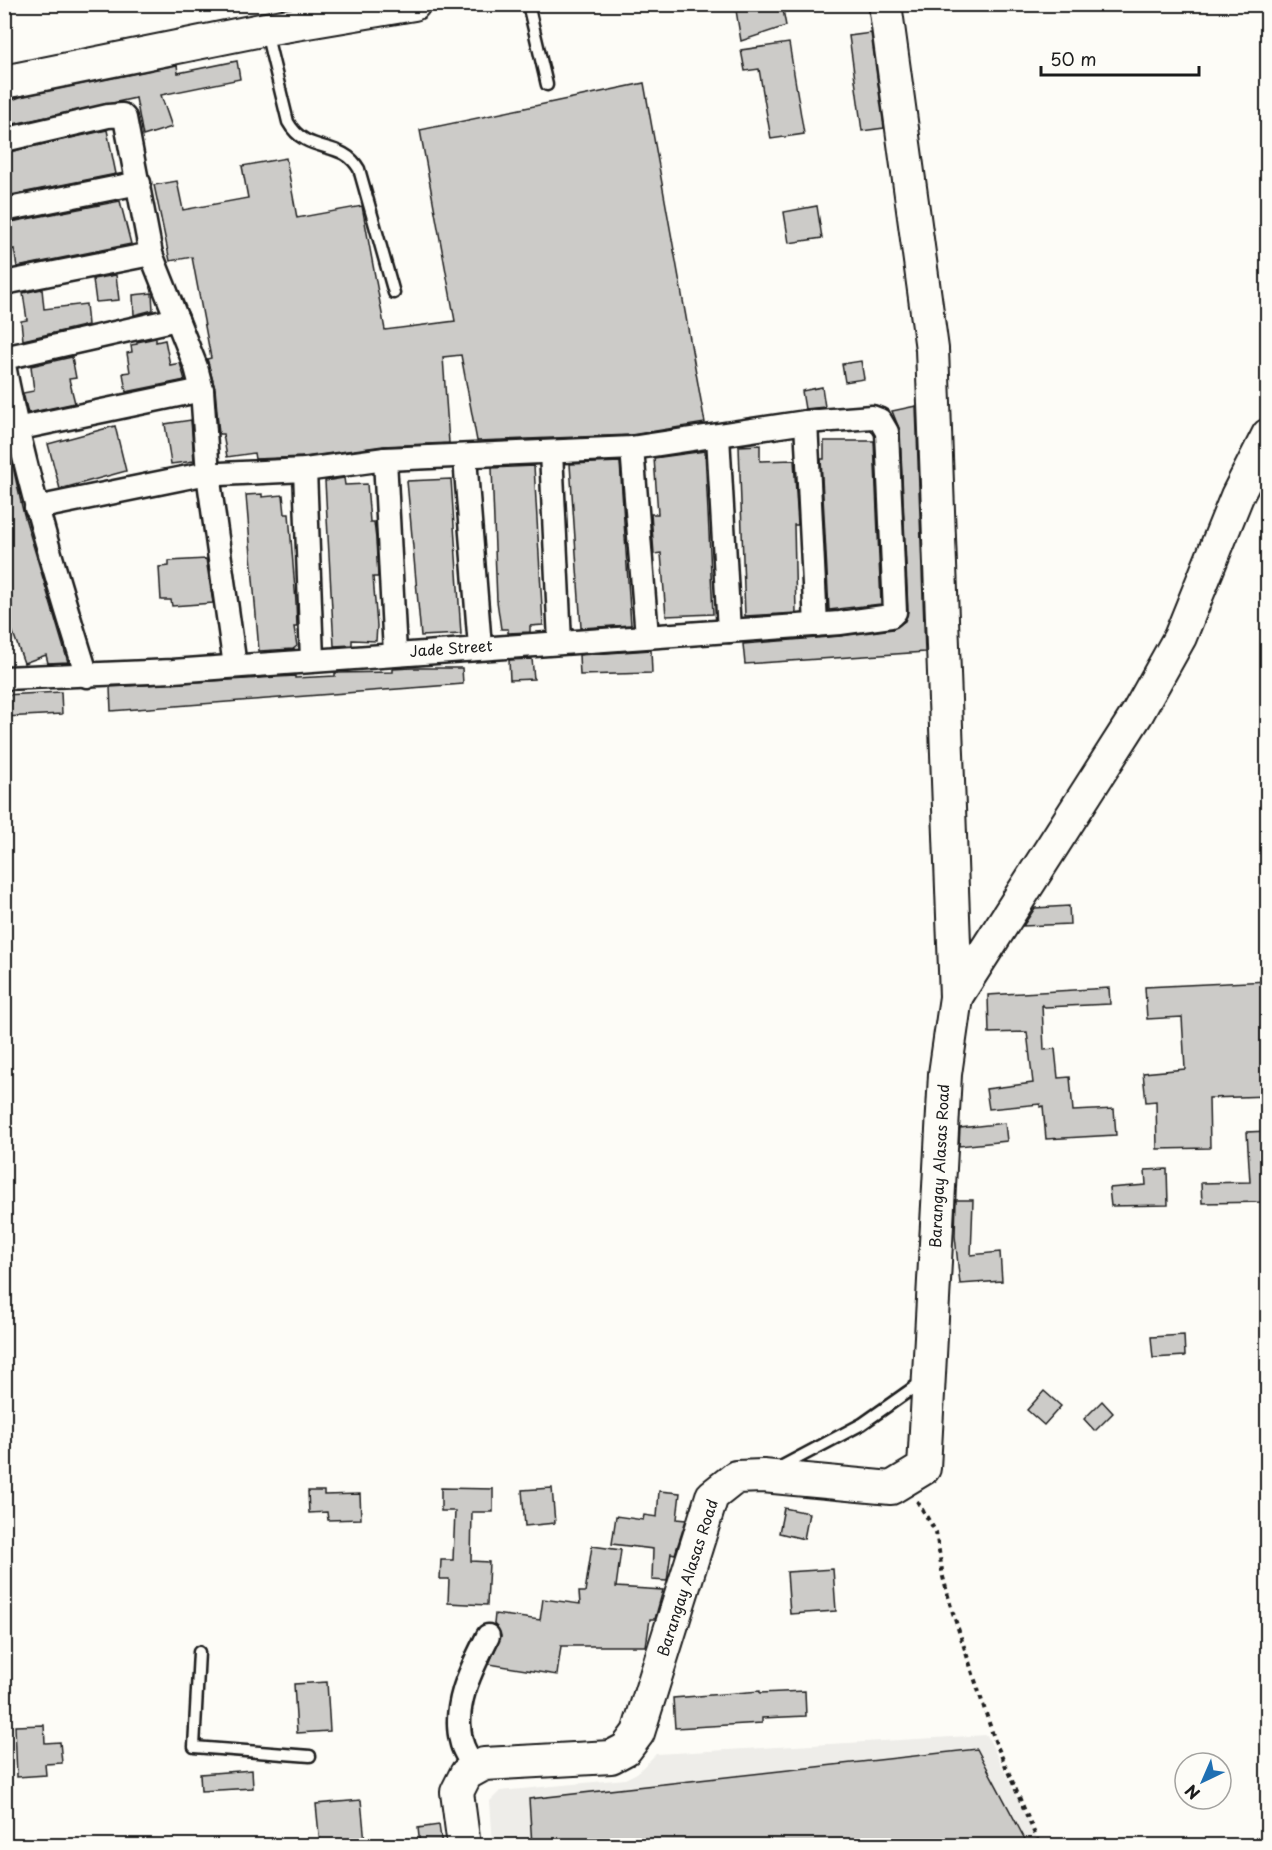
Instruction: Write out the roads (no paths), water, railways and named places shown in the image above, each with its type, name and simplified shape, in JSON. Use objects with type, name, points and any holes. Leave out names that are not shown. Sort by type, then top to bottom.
[{"type":"street","points":[[4,82],[266,29],[414,4]]},
{"type":"street","points":[[885,4],[932,349],[956,997]]},
{"type":"street","points":[[4,140],[122,115],[128,124],[152,254],[196,367],[201,390],[208,474],[235,666]]},
{"type":"street","points":[[4,210],[139,183]]},
{"type":"street","points":[[4,283],[152,254]]},
{"type":"street","points":[[4,358],[177,319]]},
{"type":"street","points":[[4,365],[16,429],[36,508],[87,676]]},
{"type":"street","points":[[16,429],[201,390]]},
{"type":"street","name":"Jade Street","points":[[5,675],[87,676],[816,625],[891,616],[895,612],[885,426],[880,420],[872,417],[806,422]]},
{"type":"street","points":[[36,508],[208,474],[305,470],[385,459],[465,458],[632,448],[806,422],[816,625]]},
{"type":"street","points":[[956,997],[1137,714],[1180,637],[1237,496],[1268,435]]},
{"type":"street","points":[[718,436],[729,631]]},
{"type":"street","points":[[632,448],[647,636]]},
{"type":"street","points":[[551,452],[561,642]]},
{"type":"street","points":[[465,458],[480,647]]},
{"type":"street","points":[[385,459],[395,653]]},
{"type":"street","points":[[305,470],[312,659]]},
{"type":"street","name":"Barangay Alasas Road","points":[[475,1769],[484,1764],[611,1757],[626,1749],[638,1733],[712,1496],[736,1477],[764,1476],[891,1488],[924,1468],[945,1074],[956,997]]},
{"type":"street","points":[[464,1845],[457,1792],[466,1774],[475,1769],[462,1746],[460,1732],[464,1684],[488,1636]]},
{"type":"lane","points":[[528,4],[547,85]]},
{"type":"lane","points":[[266,29],[288,122],[293,131],[302,140],[313,145],[346,153],[359,169],[394,293]]},
{"type":"lane","points":[[764,1476],[862,1424],[929,1376]]},
{"type":"lane","points":[[199,1652],[194,1748],[310,1756]]}]
